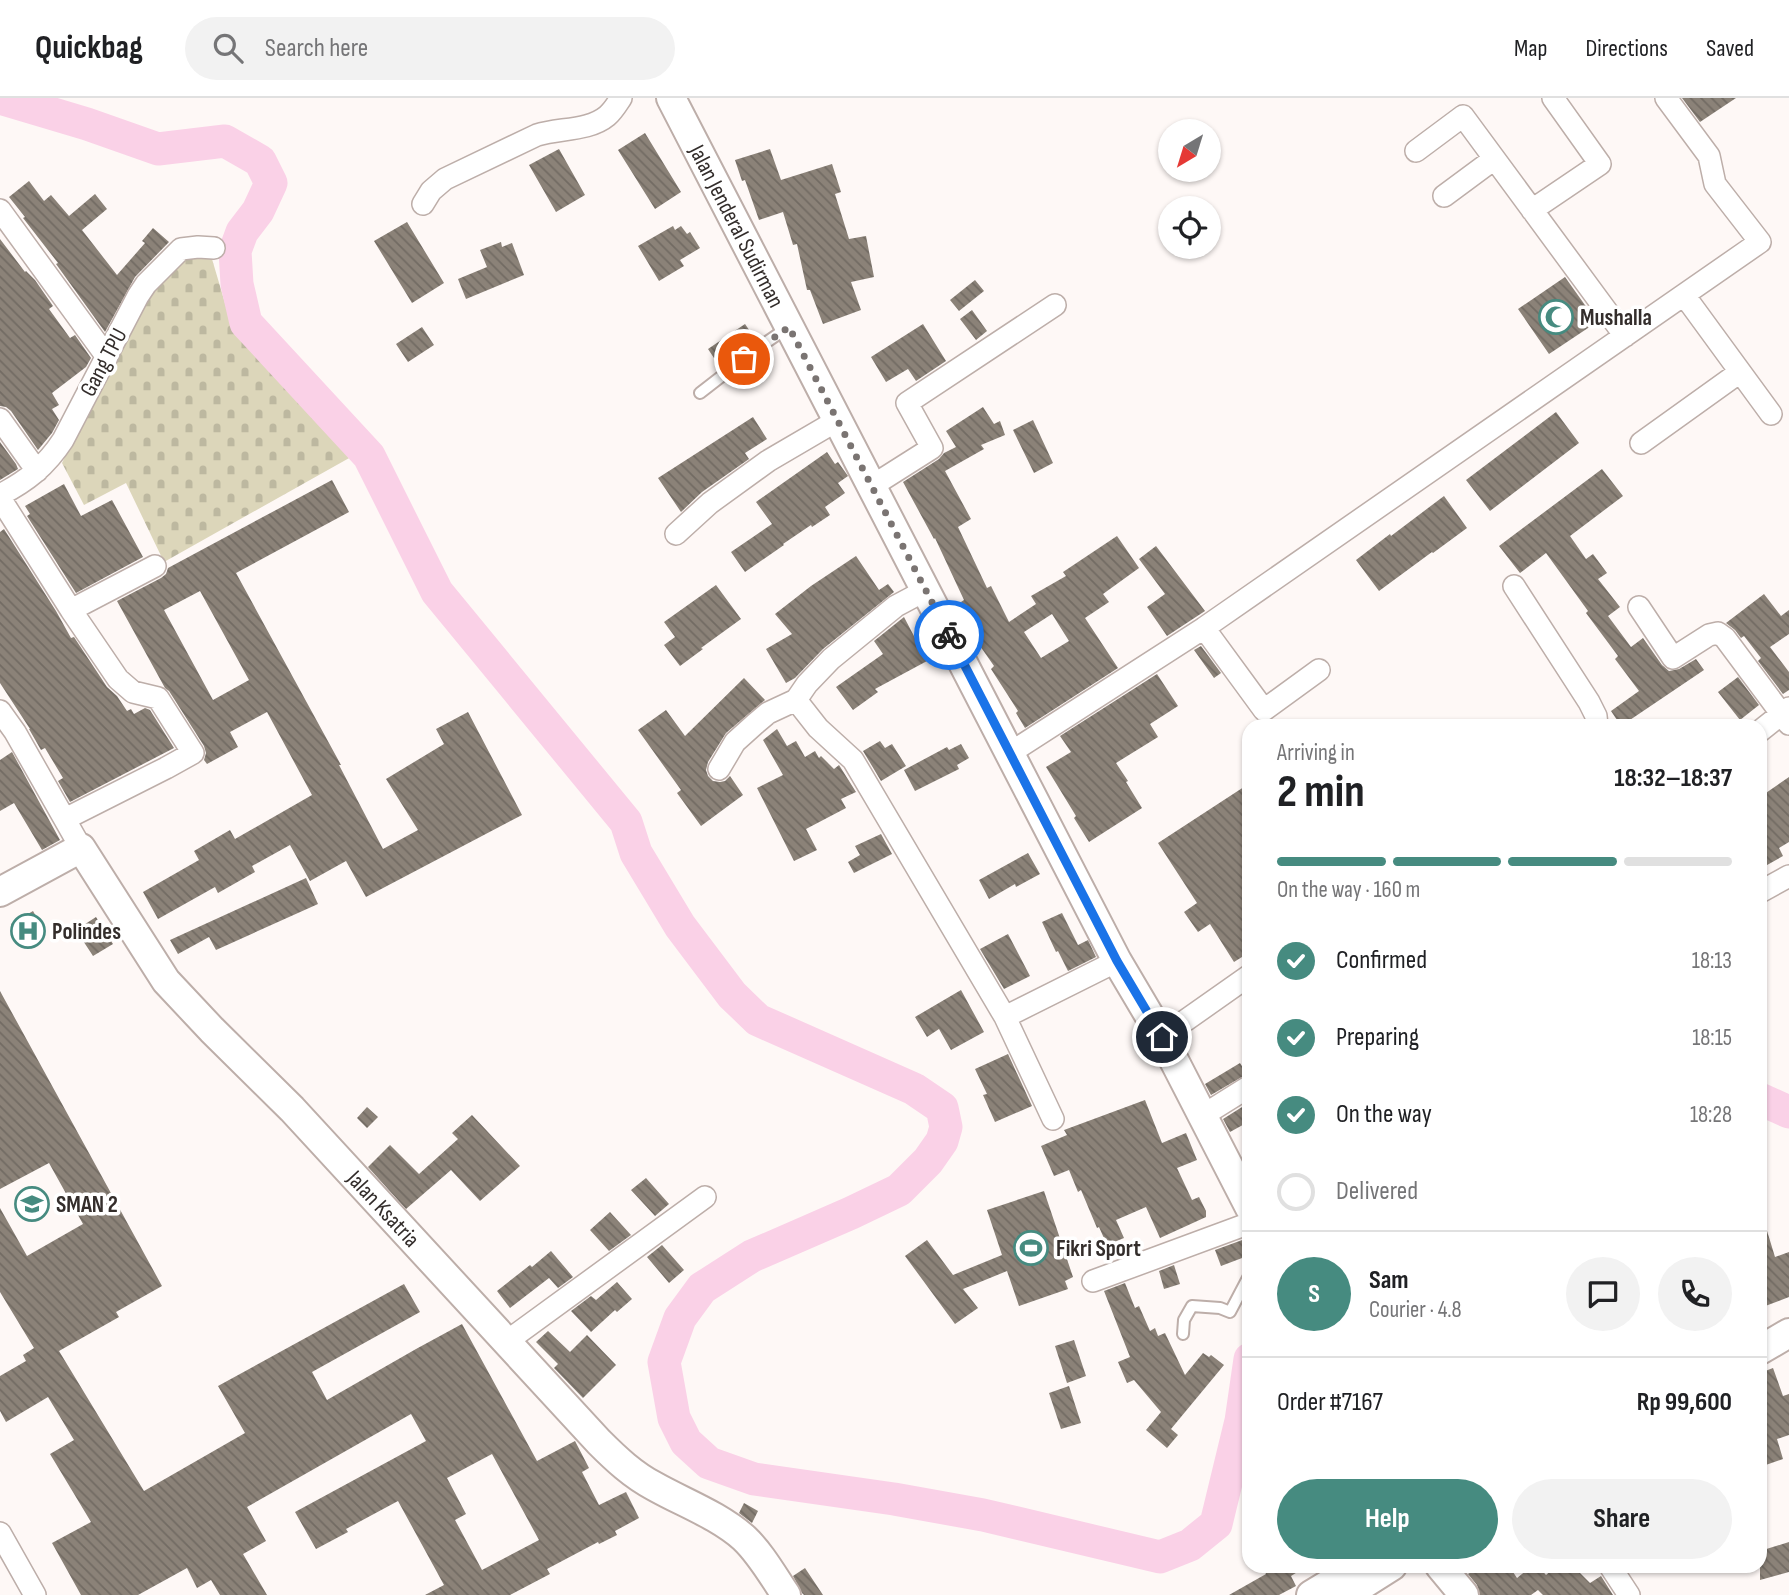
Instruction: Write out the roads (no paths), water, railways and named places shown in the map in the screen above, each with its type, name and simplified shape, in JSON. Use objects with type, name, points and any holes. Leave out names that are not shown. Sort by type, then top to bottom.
[{"type":"street","points":[[423,204],[438,184],[457,173],[537,135],[591,125],[607,116],[621,98]]},
{"type":"street","name":"Jalan Jenderal Sudirman","points":[[671,98],[1117,961],[1162,1037],[1242,1193]]},
{"type":"street","points":[[1532,210],[1600,164],[1553,98]]},
{"type":"street","points":[[1010,753],[1204,628],[1760,242],[1715,184],[1709,156],[1666,98]]},
{"type":"street","points":[[1416,151],[1463,116],[1625,336]]},
{"type":"street","points":[[1444,196],[1494,159]]},
{"type":"street","points":[[0,211],[107,357]]},
{"type":"street","name":"Gang TPU","points":[[0,496],[22,484],[51,458],[138,296],[155,274],[181,249],[214,248]]},
{"type":"street","points":[[1684,295],[1771,414]]},
{"type":"street","points":[[872,486],[932,448],[907,403],[1055,305]]},
{"type":"street","points":[[1641,443],[1740,372]]},
{"type":"street","points":[[0,419],[37,471]]},
{"type":"street","points":[[676,534],[710,503],[768,461],[838,420]]},
{"type":"street","points":[[0,496],[71,610],[118,679],[133,692],[158,698],[193,752],[65,819]]},
{"type":"street","points":[[71,610],[155,566]]},
{"type":"street","points":[[1514,586],[1589,702],[1596,719]]},
{"type":"street","points":[[719,769],[735,742],[755,724],[768,713],[796,700],[831,659],[896,607],[926,590]]},
{"type":"street","points":[[1639,607],[1673,657],[1709,635],[1718,633],[1725,638],[1786,716],[1767,727]]},
{"type":"street","points":[[1204,628],[1264,710],[1319,670]]},
{"type":"street","points":[[796,700],[818,728],[853,760],[1004,1017],[1053,1119]]},
{"type":"street","points":[[0,711],[8,736],[65,819],[81,848],[0,892]]},
{"type":"street","name":"Jalan Ksatria","points":[[81,848],[166,981],[292,1109],[599,1442],[627,1469],[723,1522],[743,1537],[757,1552],[786,1595]]},
{"type":"street","points":[[1767,888],[1789,876]]},
{"type":"street","points":[[1004,1017],[1117,961]]},
{"type":"street","points":[[1162,1037],[1242,981]]},
{"type":"street","points":[[1202,1116],[1242,1091]]},
{"type":"street","points":[[506,1342],[705,1197]]},
{"type":"street","points":[[1093,1281],[1242,1226]]},
{"type":"street","points":[[1767,1327],[1789,1314]]},
{"type":"street","points":[[1767,1346],[1789,1333]]},
{"type":"street","points":[[0,1533],[35,1595]]},
{"type":"street","points":[[1311,1595],[1347,1573]]},
{"type":"street","points":[[1346,1595],[1381,1573]]},
{"type":"street","points":[[1446,1573],[1464,1595]]},
{"type":"street","points":[[1615,1573],[1629,1595]]},
{"type":"lane","points":[[700,393],[789,327]]},
{"type":"lane","points":[[1183,1334],[1184,1320],[1192,1306],[1220,1308],[1230,1312],[1242,1289]]},
{"type":"waterway","points":[[0,98],[158,149],[225,141],[260,161],[271,183],[258,211],[242,232],[235,251],[237,284],[246,323],[369,456],[437,592],[626,822],[636,853],[680,926],[732,995],[758,1020],[914,1089],[942,1108],[946,1127],[942,1141],[928,1161],[899,1190],[752,1256],[702,1288],[680,1318],[664,1362],[674,1418],[686,1442],[709,1463],[754,1479],[983,1515],[1160,1557],[1190,1545],[1216,1524],[1242,1414]]},
{"type":"waterway","points":[[1767,1102],[1789,1112]]},
{"type":"place","name":"Mushalla","points":[[1556,317]]},
{"type":"place","name":"Polindes","points":[[28,931]]},
{"type":"place","name":"SMAN 2","points":[[32,1204]]},
{"type":"place","name":"Fikri Sport","points":[[1031,1248]]}]
